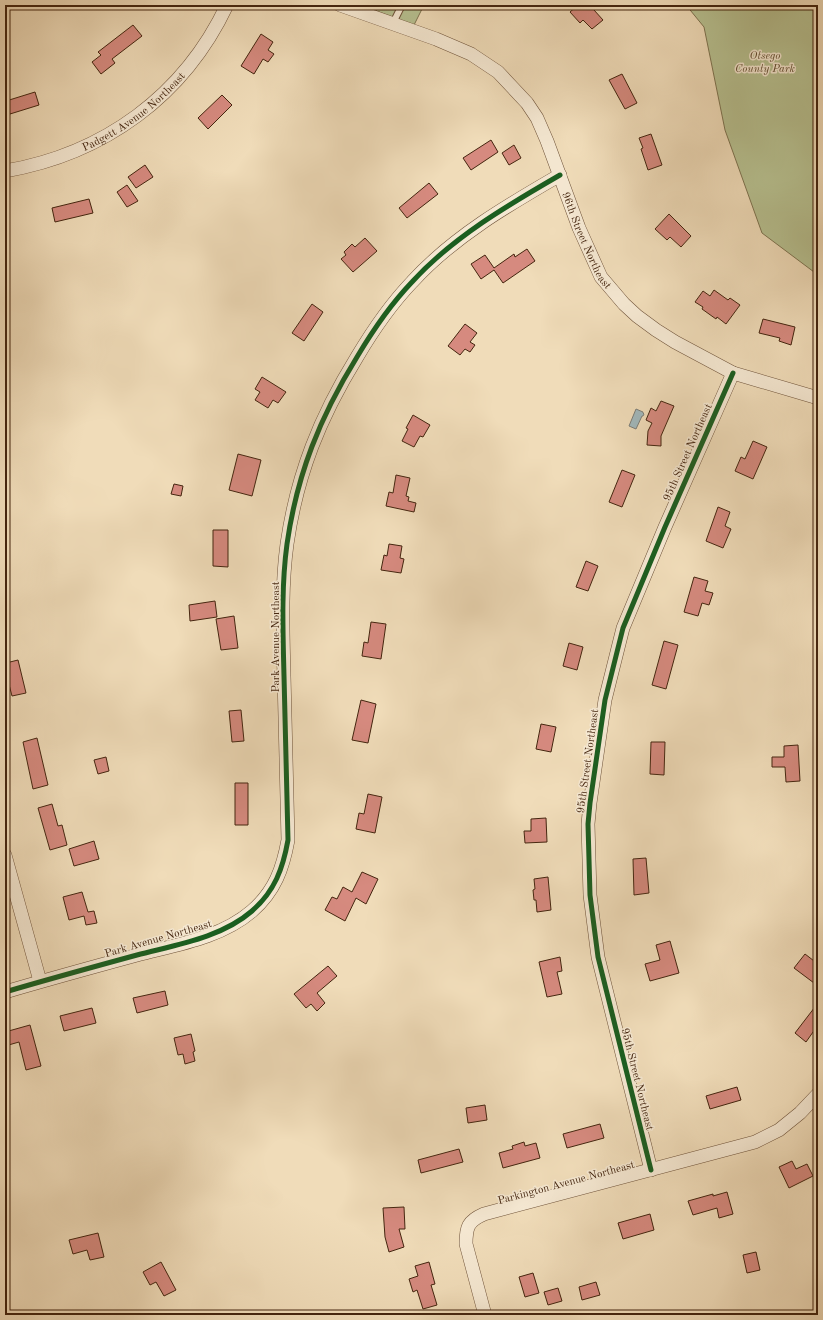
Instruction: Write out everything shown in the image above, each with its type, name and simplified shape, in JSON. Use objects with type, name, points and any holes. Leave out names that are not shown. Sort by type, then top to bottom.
[{"type":"street","name":"Padgett Avenue Northeast","points":[[5,171],[47,162],[93,144],[126,124],[149,107],[182,74],[201,50],[214,32],[227,5]]},
{"type":"street","name":"96th Street Northeast","points":[[340,5],[446,43],[471,54],[498,72],[527,103],[537,118],[590,256],[600,277],[624,304],[656,330],[733,373],[818,398]]},
{"type":"street","name":"Park Avenue Northeast","points":[[5,992],[40,981],[189,941],[216,932],[235,924],[252,911],[266,896],[277,880],[284,860],[288,840],[283,624],[287,546],[296,495],[310,449],[324,415],[350,368],[386,314],[413,281],[442,254],[471,232],[519,198],[560,175]]},
{"type":"street","name":"95th Street Northeast","points":[[651,1170],[598,957],[590,895],[588,824],[590,803],[605,700],[623,628],[640,584],[733,373]]},
{"type":"street","points":[[5,855],[40,981]]},
{"type":"street","name":"Parkington Avenue Northeast","points":[[484,1315],[466,1244],[466,1233],[469,1224],[474,1218],[484,1214],[754,1142],[779,1130],[800,1113],[818,1094]]},
{"type":"lane","points":[[393,23],[402,5]]},
{"type":"green space","points":[[378,5],[424,5],[414,25],[376,11]]},
{"type":"green space","name":"Otsego County Park","points":[[686,5],[818,5],[818,275],[762,233],[725,130],[704,27]]},
{"type":"water","points":[[636,409],[644,414],[636,429],[629,426]]},
{"type":"building","points":[[578,5],[600,5],[594,10],[603,20],[592,29],[583,20],[580,23],[570,12]]},
{"type":"building","points":[[133,25],[142,36],[112,59],[115,63],[101,74],[92,62],[101,55],[98,52]]},
{"type":"building","points":[[261,34],[273,42],[268,50],[274,54],[268,62],[263,59],[254,74],[241,66]]},
{"type":"building","points":[[622,74],[637,103],[625,109],[609,80]]},
{"type":"building","points":[[35,92],[39,105],[10,114],[6,101]]},
{"type":"building","points":[[222,95],[232,105],[208,129],[198,118]]},
{"type":"building","points":[[651,134],[662,165],[648,170],[639,138]]},
{"type":"building","points":[[491,140],[498,152],[471,170],[463,158]]},
{"type":"building","points":[[514,145],[521,158],[509,165],[502,153]]},
{"type":"building","points":[[145,165],[153,177],[136,188],[128,177]]},
{"type":"building","points":[[429,183],[438,194],[407,218],[399,208]]},
{"type":"building","points":[[127,185],[138,201],[127,207],[117,192]]},
{"type":"building","points":[[89,199],[93,213],[55,222],[52,208]]},
{"type":"building","points":[[669,214],[691,236],[681,247],[670,237],[667,240],[655,229]]},
{"type":"building","points":[[365,238],[377,251],[353,272],[341,259],[346,255],[344,252],[352,244],[355,247]]},
{"type":"building","points":[[527,249],[535,261],[503,283],[494,270],[481,279],[471,264],[485,255],[494,268],[514,254],[515,257]]},
{"type":"building","points":[[714,290],[728,300],[730,298],[740,305],[726,324],[717,317],[716,319],[695,302],[703,291],[710,296]]},
{"type":"building","points":[[312,304],[323,312],[304,341],[292,333]]},
{"type":"building","points":[[763,319],[795,327],[791,345],[779,341],[780,338],[759,333]]},
{"type":"building","points":[[465,324],[477,333],[470,342],[475,345],[470,352],[465,349],[460,355],[448,346]]},
{"type":"building","points":[[262,377],[286,392],[278,403],[273,400],[268,408],[255,400],[260,392],[255,389]]},
{"type":"building","points":[[661,401],[674,406],[661,436],[661,446],[647,445],[648,431],[652,423],[646,420],[651,408],[656,411]]},
{"type":"building","points":[[413,415],[430,425],[423,437],[420,436],[414,447],[402,441],[408,429],[406,428]]},
{"type":"building","points":[[753,441],[767,447],[753,479],[735,471],[741,457],[745,459]]},
{"type":"building","points":[[238,454],[261,460],[252,496],[229,490]]},
{"type":"building","points":[[622,470],[635,475],[622,507],[609,502]]},
{"type":"building","points":[[396,475],[410,478],[406,496],[409,497],[408,501],[416,503],[414,512],[386,506],[389,492],[393,493]]},
{"type":"building","points":[[174,484],[183,486],[181,496],[171,494]]},
{"type":"building","points":[[718,507],[730,512],[725,526],[731,529],[723,548],[706,541]]},
{"type":"building","points":[[213,530],[228,530],[228,567],[213,566]]},
{"type":"building","points":[[389,544],[402,546],[400,558],[404,559],[401,573],[381,570],[384,555],[387,556]]},
{"type":"building","points":[[586,561],[598,566],[588,591],[576,587]]},
{"type":"building","points":[[694,577],[708,581],[705,591],[713,593],[709,605],[702,603],[698,616],[684,612]]},
{"type":"building","points":[[215,601],[217,617],[190,621],[189,605]]},
{"type":"building","points":[[234,616],[238,648],[221,650],[216,619]]},
{"type":"building","points":[[371,622],[386,624],[381,659],[362,656],[364,642],[368,643]]},
{"type":"building","points":[[664,641],[678,645],[666,689],[652,685]]},
{"type":"building","points":[[569,643],[583,647],[577,670],[563,666]]},
{"type":"building","points":[[18,660],[26,693],[12,696],[6,673],[8,673],[6,663]]},
{"type":"building","points":[[361,700],[376,704],[368,743],[352,740]]},
{"type":"building","points":[[241,710],[244,741],[232,742],[229,711]]},
{"type":"building","points":[[541,724],[556,727],[551,752],[536,749]]},
{"type":"building","points":[[37,738],[48,785],[33,789],[23,742]]},
{"type":"building","points":[[651,742],[665,742],[664,775],[650,774]]},
{"type":"building","points":[[798,745],[800,781],[786,782],[785,767],[772,767],[772,757],[784,757],[784,746]]},
{"type":"building","points":[[106,757],[109,771],[98,774],[94,760]]},
{"type":"building","points":[[235,783],[248,783],[248,825],[235,825]]},
{"type":"building","points":[[368,794],[382,797],[375,833],[356,829],[359,813],[364,814]]},
{"type":"building","points":[[52,804],[58,826],[62,825],[67,845],[50,850],[38,808]]},
{"type":"building","points":[[546,818],[547,842],[525,843],[524,831],[531,831],[531,819]]},
{"type":"building","points":[[94,841],[99,859],[74,866],[69,849]]},
{"type":"building","points":[[646,858],[649,893],[634,895],[633,859]]},
{"type":"building","points":[[362,872],[378,879],[366,904],[356,898],[345,921],[325,910],[332,897],[337,899],[343,887],[352,892]]},
{"type":"building","points":[[548,877],[551,910],[537,912],[533,890],[535,889],[534,879]]},
{"type":"building","points":[[82,892],[88,912],[94,911],[97,923],[86,925],[84,916],[69,920],[63,897]]},
{"type":"building","points":[[670,941],[679,973],[650,981],[645,964],[660,960],[656,945]]},
{"type":"building","points":[[805,954],[818,964],[818,986],[794,968]]},
{"type":"building","points":[[560,957],[562,971],[557,972],[562,994],[547,997],[539,962]]},
{"type":"building","points":[[328,966],[337,976],[317,993],[325,1003],[317,1011],[311,1004],[306,1008],[294,994]]},
{"type":"building","points":[[165,991],[168,1005],[137,1013],[133,998]]},
{"type":"building","points":[[818,1003],[818,1025],[806,1042],[795,1033]]},
{"type":"building","points":[[92,1008],[96,1023],[64,1031],[60,1016]]},
{"type":"building","points":[[30,1025],[41,1066],[26,1070],[19,1042],[5,1046],[5,1032]]},
{"type":"building","points":[[191,1034],[195,1051],[193,1052],[195,1061],[185,1064],[183,1054],[178,1055],[174,1038]]},
{"type":"building","points":[[737,1087],[741,1100],[710,1109],[706,1096]]},
{"type":"building","points":[[485,1105],[487,1120],[468,1123],[466,1108]]},
{"type":"building","points":[[600,1124],[604,1138],[567,1148],[563,1134]]},
{"type":"building","points":[[524,1142],[525,1146],[536,1143],[540,1158],[503,1168],[499,1153],[513,1149],[512,1146]]},
{"type":"building","points":[[459,1149],[463,1162],[421,1173],[418,1160]]},
{"type":"building","points":[[792,1161],[796,1169],[807,1164],[813,1176],[789,1188],[779,1167]]},
{"type":"building","points":[[727,1192],[733,1214],[719,1218],[717,1208],[693,1215],[688,1201]]},
{"type":"building","points":[[404,1207],[405,1229],[399,1229],[404,1247],[389,1252],[385,1237],[383,1208]]},
{"type":"building","points":[[650,1214],[654,1230],[623,1239],[618,1223]]},
{"type":"building","points":[[98,1233],[104,1257],[90,1260],[87,1250],[73,1254],[69,1240]]},
{"type":"building","points":[[756,1252],[760,1270],[747,1273],[743,1255]]},
{"type":"building","points":[[161,1262],[176,1290],[164,1296],[156,1282],[150,1285],[143,1272]]},
{"type":"building","points":[[429,1262],[435,1284],[431,1285],[437,1305],[423,1309],[417,1290],[413,1292],[409,1279],[418,1276],[415,1266]]},
{"type":"building","points":[[533,1273],[539,1293],[525,1297],[519,1277]]},
{"type":"building","points":[[596,1282],[600,1295],[582,1300],[579,1287]]},
{"type":"building","points":[[558,1288],[562,1301],[548,1305],[544,1292]]},
{"type":"cycle path","points":[[5,992],[182,944],[212,934],[240,920],[252,911],[267,895],[277,878],[284,860],[288,840],[283,627],[285,561],[291,518],[297,494],[321,424],[344,379],[369,337],[404,290],[428,266],[463,236],[501,210],[560,175]]},
{"type":"cycle path","points":[[651,1170],[598,957],[590,895],[588,824],[590,803],[605,700],[623,628],[665,527],[733,373]]}]
